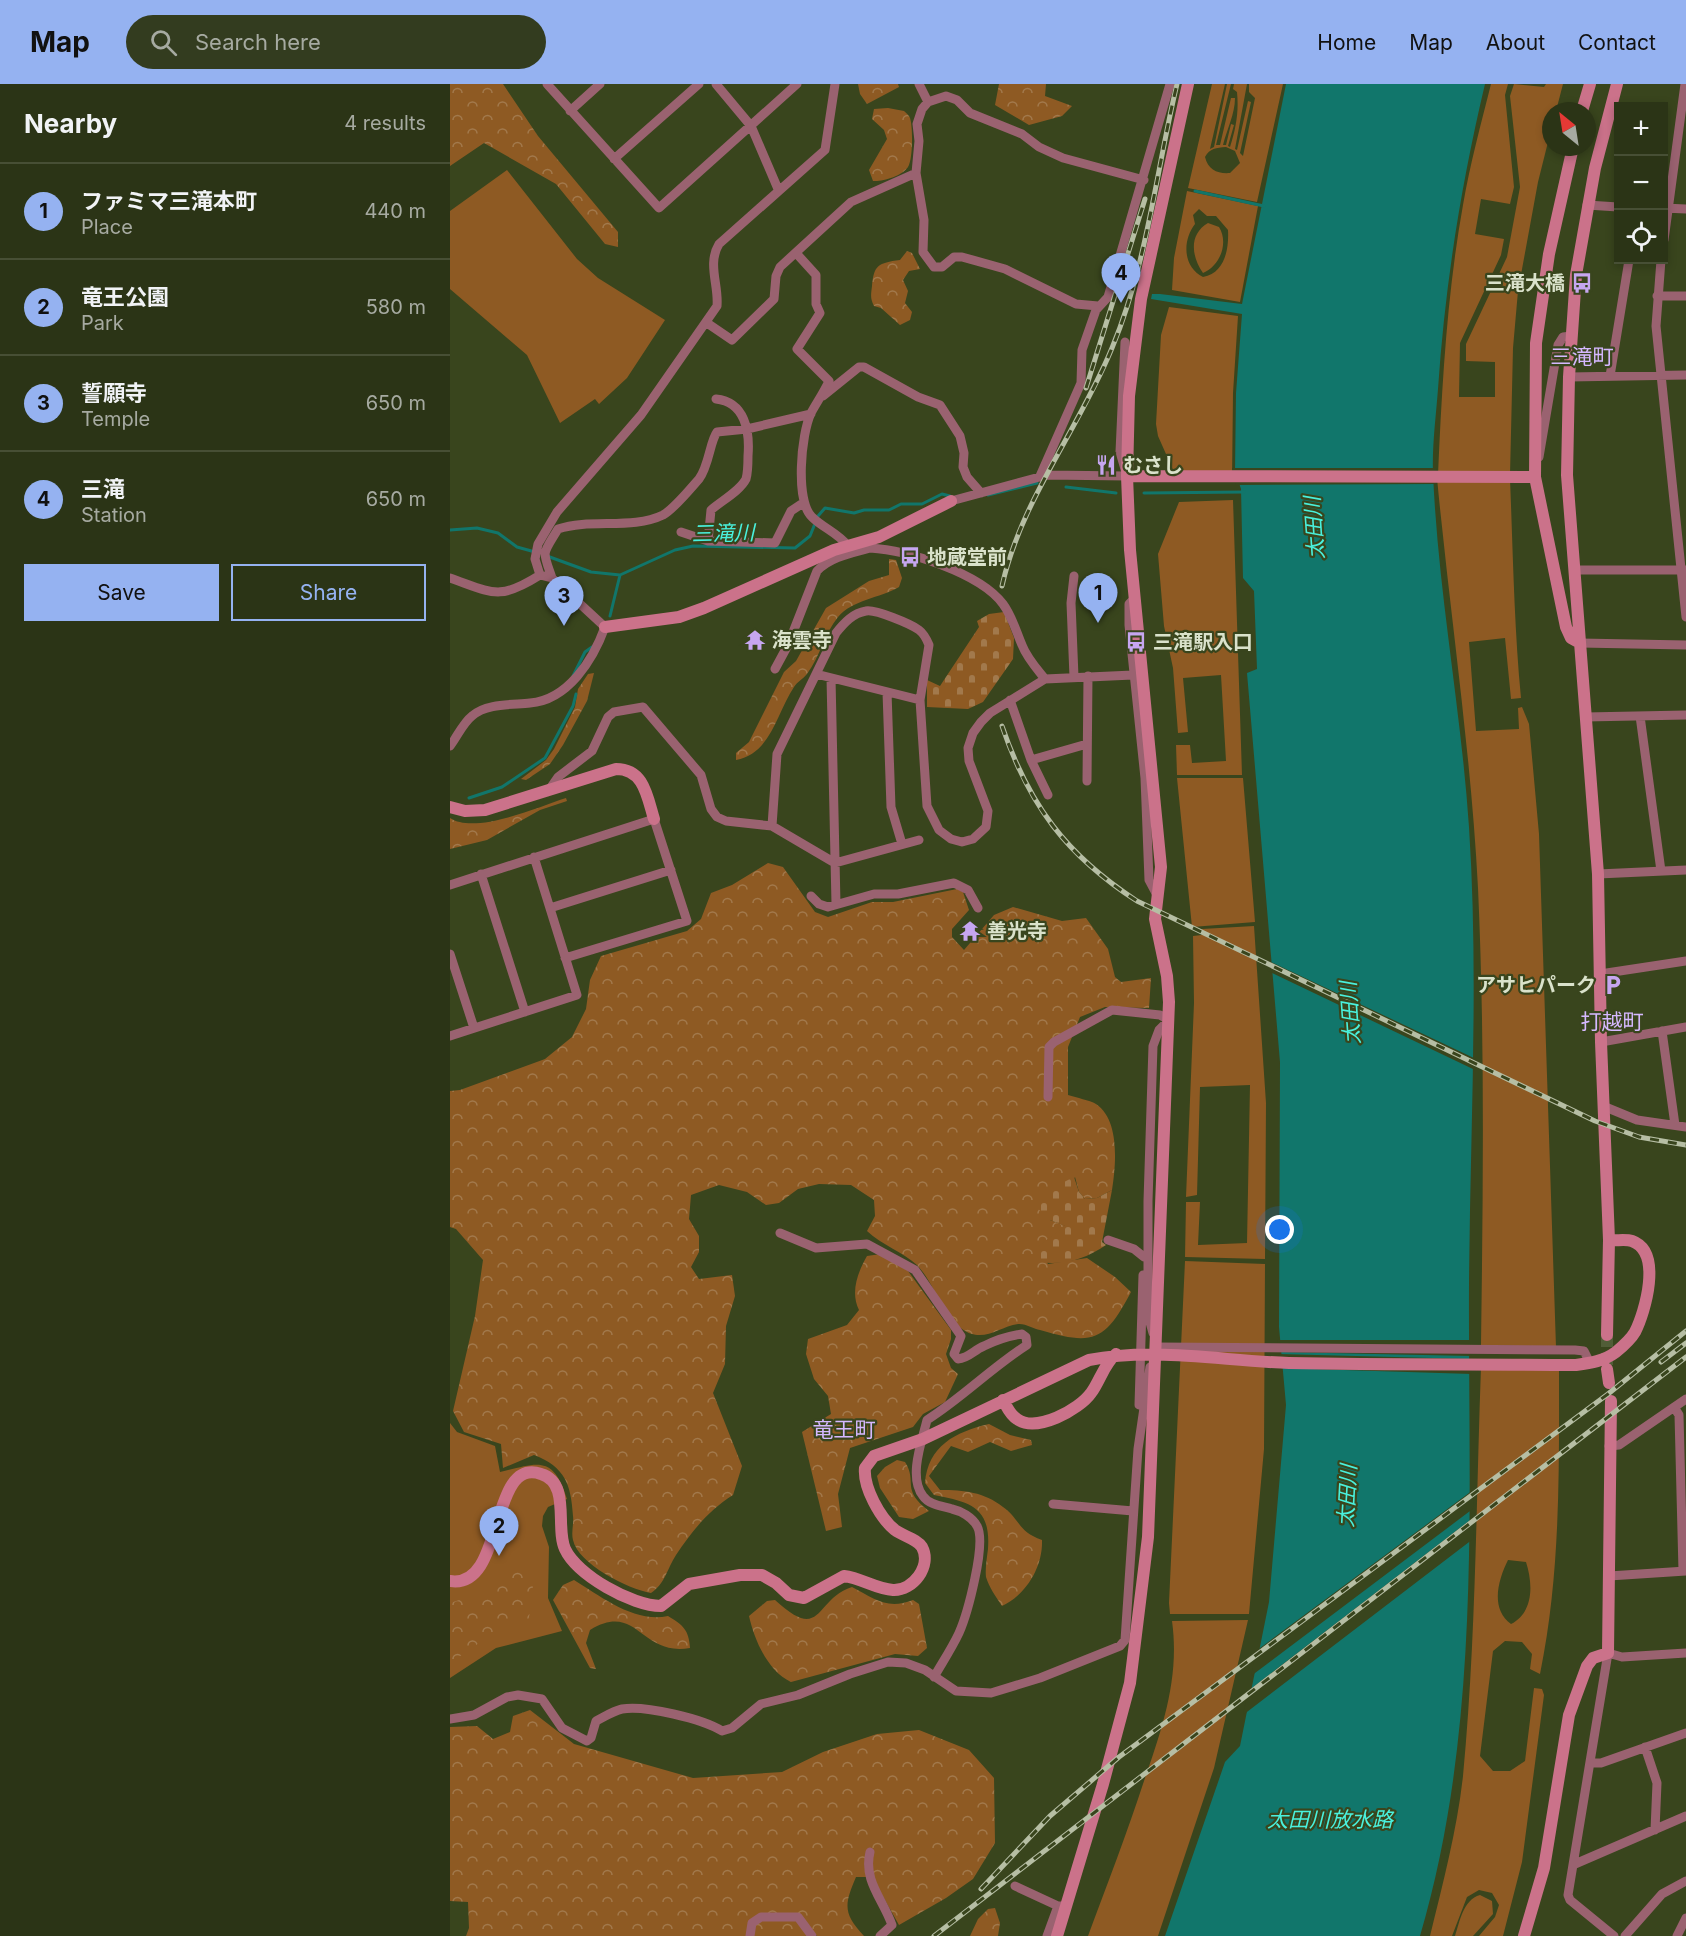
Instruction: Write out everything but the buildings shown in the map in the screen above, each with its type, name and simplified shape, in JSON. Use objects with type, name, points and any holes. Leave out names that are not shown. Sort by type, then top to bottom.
[{"type":"street","points":[[547,84],[659,208],[797,84]]},
{"type":"street","points":[[570,111],[600,84]]},
{"type":"street","points":[[614,159],[699,84]]},
{"type":"street","points":[[716,84],[750,126],[778,189]]},
{"type":"street","points":[[540,575],[535,559],[538,544],[557,512],[641,415],[717,306],[718,293],[713,254],[719,244],[778,189],[825,150],[835,84]]},
{"type":"street","points":[[919,84],[928,102]]},
{"type":"street","points":[[1040,476],[1081,383],[1082,350],[1098,306],[1108,297],[1144,180],[1170,84]]},
{"type":"street","points":[[1138,1449],[1150,1368],[1170,1020],[1167,976],[1155,919],[1161,867],[1145,735],[1135,598],[1129,396],[1140,308],[1188,84]]},
{"type":"street","points":[[1585,102],[1590,84]]},
{"type":"street","points":[[1607,1335],[1608,1240],[1598,874],[1567,475],[1569,377],[1575,275],[1587,205],[1617,84]]},
{"type":"street","points":[[1668,200],[1681,146],[1684,84]]},
{"type":"street","points":[[1098,306],[1076,304],[1005,269],[962,257],[954,257],[942,267],[934,267],[923,252],[924,220],[916,173],[919,141],[917,124],[922,109],[928,102],[946,96],[957,100],[970,112],[1022,134],[1039,147],[1063,158],[1144,180]]},
{"type":"street","points":[[1571,156],[1549,254],[1538,332],[1531,477],[1566,627],[1571,638],[1580,643],[1686,645]]},
{"type":"street","points":[[707,323],[732,340],[774,299],[776,276],[780,267],[851,202],[916,173]]},
{"type":"street","points":[[1587,205],[1614,207]]},
{"type":"street","points":[[1668,208],[1686,209]]},
{"type":"street","points":[[796,253],[816,275],[816,304],[820,313],[820,318],[797,349],[829,381],[823,396],[811,414],[803,451],[803,503],[811,517],[841,537],[848,546]]},
{"type":"street","points":[[1610,376],[1628,264]]},
{"type":"street","points":[[1661,264],[1657,296],[1661,375],[1674,510],[1684,570],[1686,617]]},
{"type":"street","points":[[1657,296],[1686,296]]},
{"type":"street","points":[[1531,477],[1558,345],[1563,337],[1571,336]]},
{"type":"street","points":[[1125,342],[1120,452],[1133,476]]},
{"type":"street","points":[[823,396],[860,367],[864,367],[918,397],[940,405],[960,436],[964,453],[963,467],[981,493]]},
{"type":"street","points":[[1569,377],[1686,375]]},
{"type":"street","points":[[708,541],[711,510],[742,485],[747,477],[750,434],[740,410],[726,400],[716,399]]},
{"type":"street","points":[[605,627],[552,578],[544,561],[544,552],[558,529],[588,523],[645,520],[663,515],[676,506],[687,490],[700,478],[717,432],[747,429],[811,414]]},
{"type":"street","points":[[775,669],[788,645],[817,571],[823,565],[951,501],[1040,476],[1531,477]]},
{"type":"street","points":[[681,532],[708,541],[775,543],[791,511],[803,503]]},
{"type":"street","points":[[1674,510],[1686,509]]},
{"type":"street","points":[[605,627],[678,617],[848,546],[869,544],[892,549],[956,572],[993,592],[1010,615],[1023,647],[1045,679]]},
{"type":"street","points":[[1575,570],[1684,570]]},
{"type":"street","points":[[450,578],[494,593],[504,593],[517,589],[540,575],[552,578]]},
{"type":"street","points":[[1074,576],[1071,603],[1074,677]]},
{"type":"street","points":[[1135,598],[1129,604],[1129,624],[1133,675],[1145,735]]},
{"type":"street","points":[[772,826],[777,754],[836,633],[846,621],[866,610],[877,612],[918,629],[926,638],[930,654],[920,700],[927,806],[939,830],[951,839],[962,842],[982,832],[988,821],[988,811],[969,761],[968,748],[973,733],[990,713],[1045,679],[1133,675]]},
{"type":"street","points":[[450,746],[471,716],[478,712],[504,705],[543,700],[576,680],[605,627]]},
{"type":"street","points":[[816,674],[920,700]]},
{"type":"street","points":[[1087,782],[1088,676]]},
{"type":"street","points":[[831,678],[836,904]]},
{"type":"street","points":[[887,692],[891,807],[902,844]]},
{"type":"street","points":[[1010,700],[1031,760],[1048,795]]},
{"type":"street","points":[[549,790],[558,777],[592,751],[608,717],[614,712],[643,707],[701,775],[711,809],[717,817],[726,821],[772,826],[835,862],[919,840]]},
{"type":"street","points":[[1585,717],[1686,715]]},
{"type":"street","points":[[1640,716],[1661,871]]},
{"type":"street","points":[[1031,760],[1088,744]]},
{"type":"street","points":[[450,807],[465,811],[485,810],[616,769],[629,769],[640,777],[687,921],[565,958]]},
{"type":"street","points":[[450,885],[654,819]]},
{"type":"street","points":[[450,1035],[577,995],[534,857]]},
{"type":"street","points":[[550,908],[671,870]]},
{"type":"street","points":[[1598,874],[1686,870]]},
{"type":"street","points":[[481,874],[525,1012]]},
{"type":"street","points":[[811,896],[819,904],[828,907],[874,894],[898,894],[954,884],[968,890],[978,908]]},
{"type":"street","points":[[450,954],[474,1028]]},
{"type":"street","points":[[1600,974],[1686,961]]},
{"type":"street","points":[[1048,1097],[1049,1047],[1054,1042],[1112,1010],[1160,1015],[1170,1020]]},
{"type":"street","points":[[1047,1936],[1062,1906],[1085,1844],[1130,1683],[1148,1537],[1151,1348],[1148,1316],[1148,1202],[1153,1046],[1159,1030],[1170,1020]]},
{"type":"street","points":[[1601,1042],[1686,1027]]},
{"type":"street","points":[[1662,1031],[1675,1125]]},
{"type":"street","points":[[1603,1106],[1637,1120],[1686,1126]]},
{"type":"street","points":[[450,1719],[474,1715],[507,1697],[518,1695],[542,1700],[562,1728],[587,1741],[591,1738],[596,1721],[622,1709],[710,1723],[722,1731],[732,1728],[761,1704],[798,1695],[850,1674],[888,1662],[906,1663],[925,1671],[956,1691],[991,1693],[1040,1678],[1120,1646],[1125,1641],[1138,1449],[1148,1202]]},
{"type":"street","points":[[780,1233],[816,1248],[867,1244],[915,1270],[944,1316],[959,1331],[961,1336],[954,1354],[958,1359],[965,1359],[981,1347],[1006,1336],[1022,1334],[1026,1337],[1027,1345],[970,1386],[954,1403],[927,1420],[917,1479],[922,1496],[933,1504],[959,1510],[969,1517],[978,1527],[980,1539],[973,1591],[962,1623],[934,1677]]},
{"type":"street","points":[[1108,1240],[1134,1249],[1144,1257]]},
{"type":"street","points":[[450,1581],[463,1580],[475,1573],[483,1561],[506,1496],[514,1482],[532,1473],[541,1474],[550,1479],[557,1488],[561,1508],[561,1537],[565,1549],[577,1564],[621,1595],[652,1606],[661,1606],[668,1602],[689,1584],[753,1574],[769,1578],[796,1598],[804,1598],[821,1591],[844,1576],[887,1589],[905,1588],[913,1583],[922,1570],[923,1549],[919,1543],[889,1525],[870,1492],[865,1468],[874,1456],[922,1439],[1089,1360],[1118,1355],[1147,1353],[1288,1363],[1576,1365],[1590,1363],[1616,1352],[1634,1334],[1646,1306],[1650,1272],[1641,1248],[1632,1241],[1608,1240]]},
{"type":"street","points":[[1004,1400],[1016,1419],[1025,1423],[1033,1424],[1067,1413],[1090,1395],[1114,1355],[1151,1348],[1575,1350],[1584,1351],[1590,1363]]},
{"type":"street","points":[[1607,1369],[1609,1383]]},
{"type":"street","points":[[1609,1446],[1619,1445],[1686,1399]]},
{"type":"street","points":[[1611,1401],[1608,1653],[1575,1864],[1568,1895],[1570,1900],[1614,1936]]},
{"type":"street","points":[[1609,1576],[1685,1571],[1679,1415],[1674,1407]]},
{"type":"street","points":[[1053,1504],[1133,1510]]},
{"type":"street","points":[[1524,1936],[1544,1868],[1569,1715],[1587,1666],[1593,1658],[1608,1653],[1622,1657],[1686,1653]]},
{"type":"street","points":[[1591,1763],[1601,1762],[1686,1733]]},
{"type":"street","points":[[1645,1747],[1657,1783],[1655,1830]]},
{"type":"street","points":[[1575,1864],[1686,1816]]},
{"type":"street","points":[[870,1852],[866,1865],[868,1876],[892,1924],[880,1936]]},
{"type":"street","points":[[1625,1936],[1662,1894],[1684,1883]]},
{"type":"street","points":[[1015,1886],[1062,1906]]},
{"type":"street","points":[[1057,1936],[1062,1906]]},
{"type":"street","points":[[750,1936],[752,1923],[761,1917],[798,1917],[812,1936]]},
{"type":"street","points":[[1677,1936],[1686,1918]]},
{"type":"green space","points":[[450,84],[503,84],[538,136],[618,232],[618,247],[605,244],[556,184],[484,143],[450,166]]},
{"type":"green space","points":[[858,84],[898,84],[899,87],[867,104],[860,94]]},
{"type":"green space","points":[[999,84],[1046,84],[1045,96],[1072,106],[1062,116],[1029,125],[995,105]]},
{"type":"green space","points":[[1212,84],[1225,84],[1210,149],[1214,147],[1227,84],[1231,84],[1216,145],[1220,145],[1231,98],[1235,98],[1223,145],[1226,145],[1231,124],[1234,125],[1228,146],[1230,147],[1237,113],[1237,92],[1233,89],[1234,84],[1247,84],[1235,149],[1237,150],[1248,101],[1251,102],[1240,153],[1243,156],[1255,98],[1249,92],[1249,84],[1283,84],[1257,202],[1188,188]],"holes":[[[1226,147],[1235,151],[1240,163],[1230,173],[1214,170],[1208,165],[1205,157],[1216,148]]]},
{"type":"green space","points":[[1491,84],[1508,84],[1505,95],[1514,187],[1510,204],[1481,199],[1475,234],[1504,239],[1501,255],[1460,343],[1459,397],[1495,397],[1495,362],[1466,361],[1466,344],[1507,257],[1520,187],[1510,96],[1514,84],[1544,87],[1546,84],[1563,84],[1558,102],[1542,102],[1542,156],[1544,156],[1518,291],[1513,348],[1510,475],[1438,475],[1449,306],[1457,238]]},
{"type":"green space","points":[[888,108],[904,111],[910,117],[912,135],[910,163],[897,176],[873,181],[869,170],[887,139],[884,130],[872,119],[874,109]]},
{"type":"green space","points":[[507,170],[577,259],[598,278],[665,320],[627,378],[599,404],[595,399],[560,423],[527,355],[450,289],[450,211]]},
{"type":"green space","points":[[1187,191],[1258,206],[1240,302],[1172,290],[1174,258]],"holes":[[[1199,209],[1207,216],[1216,216],[1228,230],[1228,237],[1221,265],[1216,271],[1203,277],[1191,267],[1187,246],[1195,224],[1193,215]]]},
{"type":"green space","points":[[1208,223],[1219,227],[1223,247],[1218,260],[1203,273],[1196,260],[1194,246],[1198,233]]},
{"type":"green space","points":[[907,251],[912,253],[920,269],[909,271],[903,280],[908,291],[905,303],[912,312],[910,320],[900,325],[881,308],[874,306],[871,292],[878,266],[900,260]]},
{"type":"green space","points":[[1169,307],[1238,316],[1233,393],[1232,482],[1174,472],[1158,436],[1156,424],[1161,335]]},
{"type":"green space","points":[[1437,478],[1510,479],[1515,616],[1521,698],[1511,699],[1505,638],[1469,642],[1476,731],[1519,729],[1518,708],[1522,707],[1529,724],[1539,834],[1556,1347],[1481,1345],[1483,1060],[1478,888],[1465,734]]},
{"type":"green space","points":[[1233,500],[1242,775],[1177,775],[1176,745],[1190,745],[1192,763],[1226,761],[1221,675],[1183,678],[1188,732],[1178,733],[1173,668],[1164,626],[1158,554],[1179,502]]},
{"type":"green space","points":[[889,559],[896,560],[902,578],[899,587],[858,603],[838,617],[811,667],[788,697],[765,741],[748,756],[736,760],[736,753],[749,742],[784,672],[796,661],[826,608],[869,581],[889,575]]},
{"type":"green space","points":[[1004,612],[1014,638],[1013,659],[983,702],[968,709],[927,707],[927,680],[940,686],[979,627],[977,621],[989,614]]},
{"type":"green space","points":[[594,673],[587,701],[550,764],[526,780],[521,779],[546,760],[554,749],[575,707],[578,689],[588,674]]},
{"type":"green space","points":[[1177,778],[1243,778],[1255,922],[1192,927]]},
{"type":"green space","points":[[566,798],[567,801],[540,810],[487,840],[450,849],[450,818],[461,822],[490,822]]},
{"type":"green space","points":[[768,863],[783,867],[815,912],[828,917],[872,902],[893,902],[957,889],[963,892],[969,910],[952,929],[952,937],[964,950],[994,915],[1013,907],[1062,921],[1086,918],[1108,949],[1115,977],[1121,982],[1151,978],[1149,1008],[1105,1007],[1080,1017],[1068,1047],[1068,1095],[1096,1104],[1104,1111],[1109,1121],[1115,1144],[1112,1190],[1097,1198],[1085,1199],[1079,1192],[1075,1177],[1050,1220],[1066,1226],[1038,1247],[1048,1264],[1087,1258],[1115,1277],[1131,1292],[1105,1330],[1086,1338],[1058,1335],[1021,1324],[977,1335],[962,1329],[949,1315],[917,1265],[867,1231],[875,1216],[874,1200],[851,1185],[819,1184],[798,1189],[779,1203],[766,1205],[747,1192],[719,1185],[691,1195],[689,1219],[699,1236],[699,1252],[691,1267],[699,1279],[732,1275],[735,1296],[726,1326],[725,1364],[713,1393],[742,1466],[733,1495],[716,1507],[695,1529],[676,1555],[663,1581],[651,1593],[641,1591],[605,1574],[584,1558],[577,1549],[572,1537],[572,1505],[568,1486],[553,1465],[534,1455],[503,1468],[501,1444],[464,1432],[453,1411],[475,1316],[483,1260],[456,1229],[450,1227],[450,1091],[460,1090],[545,1059],[572,1037],[586,1009],[590,980],[601,956],[687,931],[701,919],[711,893],[732,885]]},
{"type":"green space","points":[[1254,926],[1266,1103],[1265,1259],[1185,1257],[1186,1202],[1200,1202],[1198,1245],[1247,1243],[1250,1085],[1200,1087],[1197,1195],[1186,1197],[1194,1003],[1193,936],[1202,935],[1202,929]]},
{"type":"green space","points":[[1074,1177],[1079,1192],[1085,1199],[1097,1198],[1112,1190],[1102,1242],[1106,1245],[1074,1260],[1056,1263],[1038,1262],[1035,1256],[1037,1247],[1065,1226],[1050,1220],[1032,1203],[1040,1194]]},
{"type":"green space","points":[[881,1254],[908,1271],[951,1330],[951,1339],[946,1354],[951,1368],[958,1374],[945,1402],[923,1414],[913,1427],[850,1448],[838,1494],[842,1527],[826,1531],[802,1432],[831,1414],[828,1396],[814,1379],[806,1354],[808,1339],[847,1325],[859,1310],[855,1289],[864,1262],[867,1256]]},
{"type":"green space","points":[[1185,1261],[1265,1264],[1264,1449],[1249,1614],[1170,1614]]},
{"type":"green space","points":[[1559,1365],[1557,1520],[1547,1636],[1540,1674],[1530,1669],[1532,1654],[1522,1642],[1505,1641],[1493,1651],[1480,1756],[1493,1771],[1510,1771],[1525,1761],[1534,1688],[1542,1689],[1544,1695],[1522,1862],[1503,1936],[1479,1936],[1495,1917],[1499,1905],[1492,1893],[1479,1890],[1467,1897],[1452,1936],[1430,1936],[1445,1876],[1463,1776],[1473,1623],[1481,1367]],"holes":[[[1508,1560],[1526,1562],[1530,1579],[1530,1597],[1524,1612],[1511,1624],[1504,1618],[1498,1602],[1501,1576]]]},
{"type":"green space","points":[[450,1423],[457,1432],[495,1446],[500,1472],[534,1465],[550,1468],[562,1485],[567,1499],[548,1507],[543,1516],[542,1526],[549,1547],[548,1598],[562,1631],[496,1648],[450,1678]]},
{"type":"green space","points":[[989,1424],[1010,1435],[1031,1440],[1032,1445],[1011,1451],[990,1442],[968,1452],[951,1446],[929,1476],[940,1490],[973,1493],[989,1498],[1009,1512],[1028,1533],[1042,1540],[1040,1560],[1031,1579],[1019,1595],[1002,1606],[986,1577],[988,1535],[986,1523],[981,1515],[975,1508],[958,1500],[934,1495],[925,1483],[931,1459],[945,1443],[965,1431]]},
{"type":"green space","points":[[897,1460],[905,1462],[909,1469],[912,1491],[929,1511],[913,1519],[899,1517],[880,1488],[877,1476],[885,1467]]},
{"type":"green space","points":[[511,1569],[529,1572],[534,1592],[528,1622],[495,1632],[450,1663],[450,1603],[496,1588]]},
{"type":"green space","points":[[574,1580],[607,1601],[631,1612],[643,1616],[668,1616],[684,1629],[690,1648],[673,1649],[649,1639],[630,1625],[619,1622],[606,1623],[590,1630],[586,1643],[596,1669],[590,1668],[553,1600],[563,1585]]},
{"type":"green space","points":[[852,1587],[881,1602],[896,1604],[913,1600],[919,1604],[927,1648],[918,1656],[895,1654],[791,1682],[775,1671],[754,1635],[749,1616],[767,1601],[775,1600],[791,1613],[802,1618],[810,1618],[840,1593]]},
{"type":"green space","points":[[1248,1620],[1214,1768],[1158,1936],[1088,1936],[1131,1820],[1163,1723],[1174,1663],[1172,1621]]},
{"type":"green space","points":[[530,1710],[574,1744],[693,1778],[782,1772],[823,1752],[877,1734],[919,1730],[969,1750],[994,1778],[995,1843],[973,1879],[946,1898],[899,1925],[872,1877],[856,1877],[849,1895],[848,1908],[852,1921],[864,1936],[817,1936],[799,1914],[760,1913],[747,1936],[466,1936],[469,1928],[468,1902],[450,1901],[450,1727],[477,1726],[493,1739],[510,1732],[513,1716]]},
{"type":"green space","points":[[1480,1895],[1492,1901],[1493,1914],[1473,1936],[1455,1936],[1466,1906]]},
{"type":"green space","points":[[995,1908],[1000,1923],[998,1936],[970,1936],[978,1919],[988,1909]]},
{"type":"green space","points":[[761,1920],[795,1920],[809,1936],[753,1936],[755,1925]]},
{"type":"water","name":"太田川放水路","points":[[1286,84],[1485,84],[1461,197],[1450,273],[1433,452],[1440,562],[1469,827],[1474,998],[1467,1613],[1454,1776],[1440,1856],[1420,1936],[1165,1936],[1225,1762],[1240,1746],[1269,1602],[1286,1405],[1279,1327],[1280,1062],[1247,673],[1257,669],[1254,591],[1243,578],[1241,489],[1235,471],[1236,393],[1242,314],[1151,299],[1152,294],[1160,294],[1242,304]]},
{"type":"pier","points":[[1232,468],[1436,468],[1437,484],[1236,485]]},
{"type":"pier","points":[[1267,960],[1476,1059],[1475,1070],[1268,971]]},
{"type":"pier","points":[[1277,1340],[1472,1340],[1472,1356],[1278,1352]]},
{"type":"pier","points":[[1278,1354],[1472,1359],[1472,1374],[1279,1368]]},
{"type":"pier","points":[[1473,1490],[1474,1508],[1251,1676],[1256,1651]]},
{"type":"pier","points":[[1474,1517],[1473,1539],[1243,1715],[1248,1691]]},
{"type":"waterway","points":[[1195,191],[1264,206]]},
{"type":"waterway","name":"三滝川","points":[[988,495],[1037,483]]},
{"type":"waterway","name":"三滝川","points":[[1066,487],[1116,493]]},
{"type":"waterway","name":"三滝川","points":[[1144,493],[1244,492]]},
{"type":"waterway","name":"三滝川","points":[[547,556],[591,572],[620,575],[675,550],[693,546],[795,548],[810,536],[818,516],[825,508],[854,513],[864,510],[889,510],[901,504],[922,504],[942,494],[950,496]]},
{"type":"waterway","name":"三滝川","points":[[450,530],[477,528],[498,533],[517,547],[535,552]]},
{"type":"waterway","points":[[610,616],[620,575]]},
{"type":"waterway","points":[[573,676],[585,652],[592,647]]},
{"type":"waterway","points":[[469,798],[502,787],[545,758],[573,706],[576,694]]},
{"type":"tunnel","points":[[1607,1335],[1607,1365]]},
{"type":"railway","points":[[1002,586],[1011,554],[1036,494],[1099,378],[1124,316],[1150,218],[1177,84]]},
{"type":"railway","points":[[1086,388],[1145,199]]},
{"type":"railway","points":[[1002,726],[1024,780],[1053,826],[1090,865],[1137,901],[1595,1121],[1639,1137],[1686,1145]]},
{"type":"railway","points":[[981,1889],[1050,1816],[1119,1757],[1608,1394],[1686,1331]]},
{"type":"railway","points":[[1661,1362],[1686,1343]]},
{"type":"railway","points":[[934,1936],[1686,1357]]},
{"type":"place","name":"三滝大橋","points":[[1582,283]]},
{"type":"place","name":"三滝","points":[[1121,303]]},
{"type":"place","name":"むさし","points":[[1106,465]]},
{"type":"place","name":"地蔵堂前","points":[[910,557]]},
{"type":"place","name":"ファミマ三滝本町","points":[[1098,623]]},
{"type":"place","name":"誓願寺","points":[[564,626]]},
{"type":"place","name":"海雲寺","points":[[755,640]]},
{"type":"place","name":"三滝駅入口","points":[[1136,642]]},
{"type":"place","name":"善光寺","points":[[970,931]]},
{"type":"place","name":"アサヒパーク","points":[[1613,985]]},
{"type":"place","name":"竜王公園","points":[[499,1556]]},
{"type":"district","name":"三滝町","points":[[1582,356]]},
{"type":"district","name":"打越町","points":[[1612,1021]]},
{"type":"district","name":"竜王町","points":[[844,1429]]},
{"type":"water label","name":"太田川","points":[[1314,528]]},
{"type":"water label","name":"太田川","points":[[1350,1013]]},
{"type":"water label","name":"太田川","points":[[1347,1496]]}]
